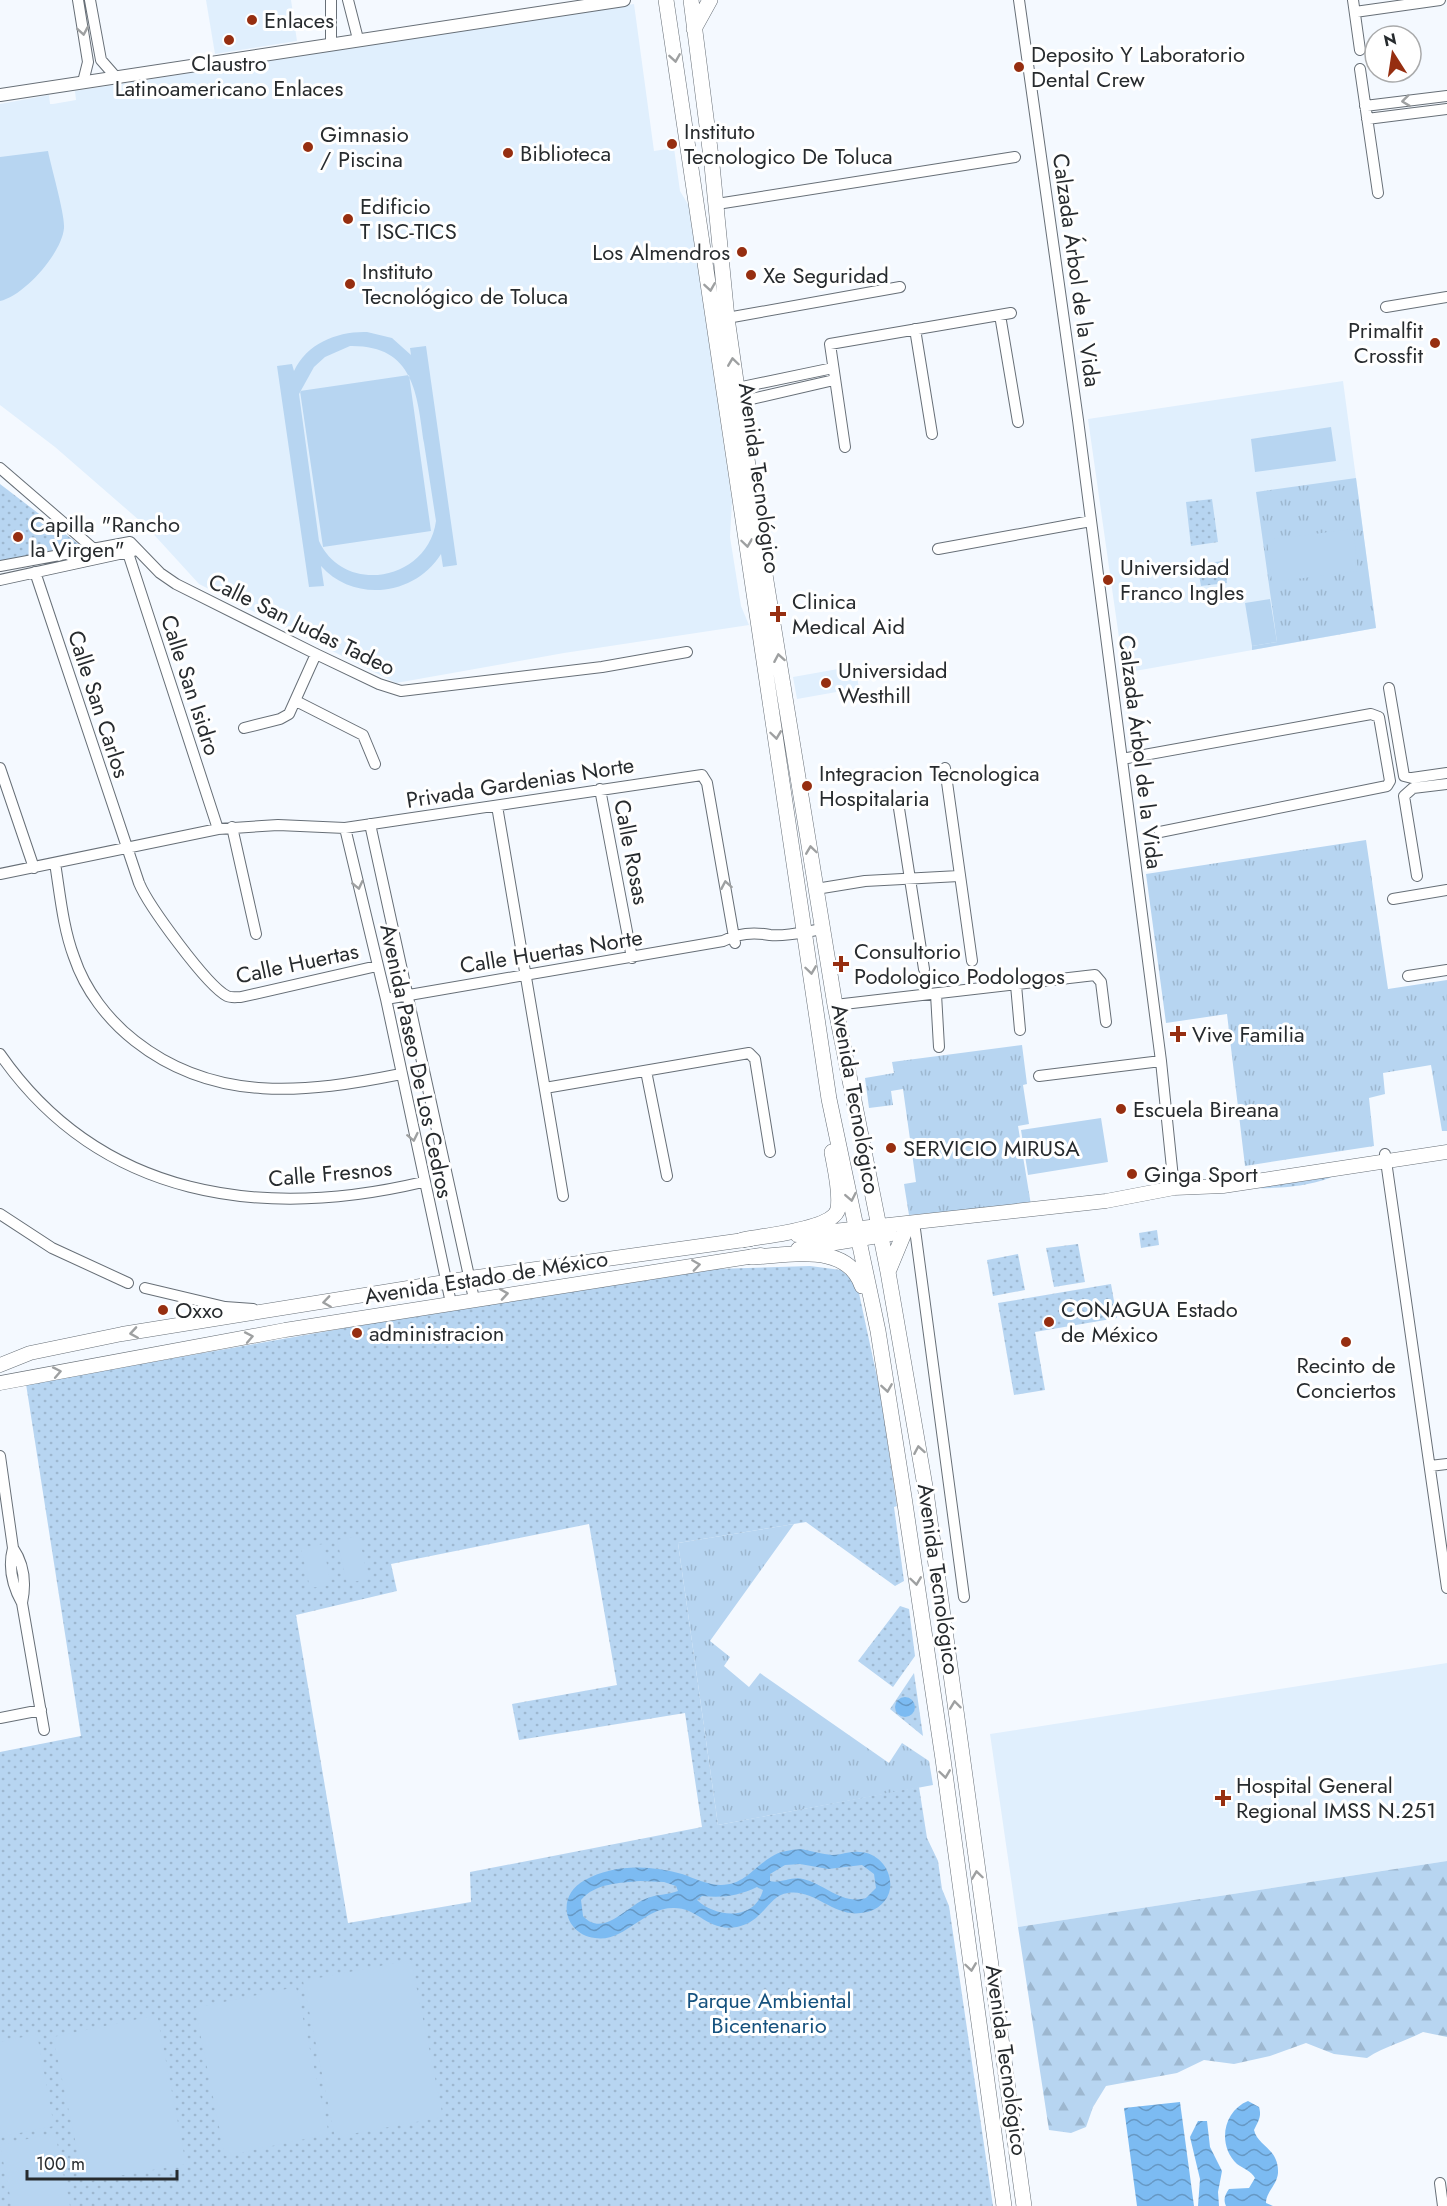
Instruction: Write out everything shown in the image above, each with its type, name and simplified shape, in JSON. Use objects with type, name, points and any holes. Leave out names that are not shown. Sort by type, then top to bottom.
[{"type":"main road","name":"Avenida Tecnológico","points":[[666,0],[829,1099],[878,1330],[944,1759],[1004,2206]]},
{"type":"main road","name":"Avenida Tecnológico","points":[[691,0],[717,204],[727,318],[745,393],[816,889],[835,1005],[888,1272],[938,1577],[1024,2206]]},
{"type":"main road","points":[[694,28],[710,0]]},
{"type":"main road","points":[[686,130],[699,123],[708,126]]},
{"type":"main road","points":[[742,1240],[819,1226],[836,1215],[838,1203],[829,1127],[829,1099]]},
{"type":"main road","name":"Avenida Estado de México","points":[[0,1383],[354,1319],[751,1257],[879,1231],[912,1228],[980,1215],[1106,1201],[1174,1188],[1223,1186],[1447,1145]]},
{"type":"main road","name":"Avenida Estado de México","points":[[1385,1158],[1447,1152]]},
{"type":"main road","points":[[888,1272],[912,1228]]},
{"type":"main road","name":"Avenida Estado de México","points":[[0,1365],[30,1353],[78,1342],[470,1278],[742,1240],[858,1235]]},
{"type":"main road","points":[[751,1257],[818,1254],[841,1259],[855,1269],[878,1330]]},
{"type":"main road","points":[[377,1316],[376,1305],[379,1294]]},
{"type":"main road","points":[[354,1319],[358,1306],[355,1297]]},
{"type":"main road","points":[[996,2146],[1016,2143]]},
{"type":"street","points":[[78,0],[88,62],[83,82]]},
{"type":"street","points":[[90,0],[101,60],[116,76]]},
{"type":"street","points":[[331,0],[333,16],[331,43]]},
{"type":"street","points":[[348,0],[358,39]]},
{"type":"street","points":[[0,94],[624,0]]},
{"type":"street","name":"Calzada Árbol de la Vida","points":[[1019,0],[1091,521],[1161,1061],[1174,1188]]},
{"type":"street","points":[[1353,0],[1360,50]]},
{"type":"street","points":[[1355,12],[1440,0]]},
{"type":"street","points":[[333,16],[350,13]]},
{"type":"street","points":[[1360,69],[1377,193]]},
{"type":"street","points":[[1365,106],[1447,96]]},
{"type":"street","points":[[1367,119],[1447,109]]},
{"type":"street","points":[[717,204],[1015,157]]},
{"type":"street","points":[[727,318],[900,287]]},
{"type":"street","points":[[1386,307],[1447,297]]},
{"type":"street","points":[[845,447],[829,345],[1011,313]]},
{"type":"street","points":[[1000,315],[1018,422]]},
{"type":"street","points":[[915,329],[932,434]]},
{"type":"street","points":[[745,393],[804,374],[833,374]]},
{"type":"street","points":[[804,374],[808,386]]},
{"type":"street","points":[[745,393],[808,386],[833,374]]},
{"type":"street","points":[[0,468],[105,559]]},
{"type":"street","points":[[938,549],[1091,521]]},
{"type":"street","points":[[0,566],[92,547],[133,548]]},
{"type":"street","points":[[0,580],[105,559],[133,548]]},
{"type":"street","name":"Calle San Judas Tadeo","points":[[133,548],[160,573],[176,584],[379,684],[408,692],[602,667],[687,652]]},
{"type":"street","name":"Calle San Isidro","points":[[133,548],[218,829]]},
{"type":"street","name":"Calle San Carlos","points":[[35,572],[126,848]]},
{"type":"street","points":[[244,728],[285,717],[296,701],[316,654]]},
{"type":"street","points":[[1389,688],[1404,776],[1412,778],[1447,773]]},
{"type":"street","points":[[296,701],[363,735],[375,764]]},
{"type":"street","points":[[1122,759],[1371,714],[1379,717],[1390,781],[1387,786],[1160,832]]},
{"type":"street","points":[[945,768],[972,961]]},
{"type":"street","points":[[1,773],[34,868]]},
{"type":"street","name":"Privada Gardenias Norte","points":[[0,874],[232,827],[278,825],[345,828],[702,775],[707,783],[735,939]]},
{"type":"street","points":[[1417,876],[1406,792],[1413,788],[1447,784]]},
{"type":"street","name":"Calle Rosas","points":[[600,789],[632,958]]},
{"type":"street","points":[[898,802],[924,969]]},
{"type":"street","points":[[497,806],[563,1196]]},
{"type":"street","name":"Avenida Paseo De Los Cedros","points":[[370,824],[474,1299]]},
{"type":"street","points":[[232,827],[256,934]]},
{"type":"street","name":"Avenida Paseo De Los Cedros","points":[[345,828],[386,999],[423,1182],[451,1303]]},
{"type":"street","name":"Calle Huertas","points":[[126,848],[139,883],[154,913],[214,984],[229,997],[253,995],[377,966]]},
{"type":"street","points":[[55,863],[68,934],[74,957],[86,984],[121,1030],[171,1066],[215,1082],[269,1089],[315,1089],[401,1074]]},
{"type":"street","points":[[816,889],[865,881],[959,876]]},
{"type":"street","points":[[1393,899],[1447,890]]},
{"type":"street","name":"Calle Huertas Norte","points":[[386,999],[735,939],[823,929]]},
{"type":"street","points":[[1408,976],[1447,970]]},
{"type":"street","points":[[835,1005],[1095,975],[1101,982],[1106,1022]]},
{"type":"street","points":[[1016,985],[1020,1030]]},
{"type":"street","points":[[936,994],[939,1047]]},
{"type":"street","name":"Calle Fresnos","points":[[0,1054],[16,1078],[40,1101],[103,1151],[152,1175],[206,1192],[244,1198],[297,1200],[389,1190],[423,1182]]},
{"type":"street","points":[[545,1088],[751,1054],[755,1059],[770,1152]]},
{"type":"street","points":[[1039,1076],[1161,1061]]},
{"type":"street","points":[[646,1071],[667,1176]]},
{"type":"street","points":[[1385,1158],[1447,1588]]},
{"type":"street","points":[[0,1214],[52,1248],[128,1283]]},
{"type":"street","points":[[912,1228],[964,1597]]},
{"type":"street","points":[[145,1288],[225,1307],[270,1310]]},
{"type":"street","points":[[0,1456],[13,1548],[10,1559],[12,1573],[16,1592],[22,1603],[44,1730]]},
{"type":"street","points":[[1430,1466],[1447,1464]]},
{"type":"street","points":[[0,1718],[41,1710]]},
{"type":"street","points":[[1440,2183],[1443,2206]]},
{"type":"shaded area","name":"Enlaces","points":[[206,0],[291,0],[297,41],[215,54]]},
{"type":"shaded area","name":"Instituto Tecnológico de Toluca","points":[[634,4],[654,151],[674,148],[680,191],[689,206],[732,501],[730,537],[741,606],[749,625],[564,653],[396,683],[199,584],[147,527],[55,447],[0,405],[0,104],[49,95],[50,104],[53,104],[76,100],[75,91]]},
{"type":"shaded area","points":[[1343,381],[1376,628],[1124,673],[1088,419]]},
{"type":"shaded area","name":"Universidad Westhill","points":[[855,666],[859,688],[797,699],[793,677]]},
{"type":"shaded area","name":"Hospital General Regional IMSS N.251","points":[[1447,1663],[1447,1861],[1018,1927],[990,1734]]},
{"type":"green space","points":[[48,151],[62,212],[64,228],[62,238],[40,272],[20,291],[0,301],[0,157]]},
{"type":"green space","points":[[367,332],[392,338],[411,355],[410,348],[426,346],[457,565],[443,567],[441,554],[430,568],[416,579],[384,590],[367,590],[350,586],[335,578],[321,566],[324,586],[309,587],[277,366],[292,364],[294,371],[300,361],[315,346],[335,337]],"holes":[[[350,346],[371,348],[388,354],[400,363],[414,390],[436,521],[430,541],[418,557],[402,568],[384,574],[365,575],[347,570],[331,558],[319,541],[299,394],[314,367],[325,357]]]},
{"type":"green space","points":[[409,375],[431,531],[323,547],[300,391]]},
{"type":"green space","points":[[1331,427],[1336,461],[1255,472],[1251,439]]},
{"type":"green space","points":[[1356,478],[1376,628],[1252,650],[1252,646],[1277,642],[1256,492]]},
{"type":"green space","points":[[0,484],[81,546],[0,564]]},
{"type":"green space","points":[[1212,499],[1218,542],[1191,546],[1186,502]]},
{"type":"green space","points":[[1353,529],[1358,571],[1272,582],[1267,540]]},
{"type":"green space","points":[[1224,561],[1227,583],[1201,586],[1197,564]]},
{"type":"green space","points":[[1270,599],[1277,642],[1252,646],[1245,603]]},
{"type":"green space","points":[[1366,840],[1388,989],[1447,980],[1447,1131],[1442,1131],[1431,1065],[1383,1073],[1385,1094],[1369,1098],[1374,1146],[1245,1166],[1227,1014],[1166,1023],[1146,874]]},
{"type":"green space","points":[[1022,1045],[1027,1084],[1023,1085],[1029,1124],[1018,1126],[1031,1205],[909,1215],[904,1184],[916,1182],[903,1089],[891,1091],[893,1105],[869,1108],[865,1078],[894,1073],[892,1062]]},
{"type":"green space","points":[[1101,1118],[1108,1162],[1028,1175],[1021,1130]]},
{"type":"green space","points":[[1343,1171],[1332,1177],[1306,1184],[1277,1188],[1237,1187]]},
{"type":"green space","points":[[1157,1230],[1159,1245],[1141,1248],[1139,1233]]},
{"type":"green space","points":[[1078,1244],[1085,1282],[1054,1287],[1046,1248]]},
{"type":"green space","points":[[1018,1254],[1025,1290],[993,1296],[987,1260]]},
{"type":"green space","name":"Parque Ambiental Bicentenario","points":[[810,1266],[841,1270],[857,1284],[880,1391],[897,1506],[894,1507],[904,1581],[895,1586],[806,1522],[678,1543],[718,1825],[919,1787],[927,1838],[938,1861],[942,1889],[949,1906],[993,2206],[0,2206],[0,1752],[81,1736],[26,1384],[489,1303],[715,1269]],"holes":[[[589,1524],[617,1685],[512,1704],[519,1740],[685,1713],[702,1827],[470,1872],[471,1902],[348,1923],[296,1615],[397,1591],[391,1564]]]},
{"type":"green space","points":[[1111,1284],[1117,1318],[1035,1332],[1045,1390],[1014,1395],[998,1303]]},
{"type":"green space","points":[[794,1524],[710,1641],[730,1657],[724,1666],[749,1687],[760,1673],[889,1763],[902,1743],[929,1761],[933,1785],[718,1825],[678,1543]]},
{"type":"green space","points":[[359,1536],[368,1579],[347,1583],[337,1540]]},
{"type":"green space","points":[[323,1544],[331,1585],[310,1588],[301,1548]]},
{"type":"green space","points":[[900,1606],[909,1609],[915,1656],[893,1687],[858,1661]]},
{"type":"green space","points":[[914,1673],[923,1736],[890,1709]]},
{"type":"green space","points":[[1447,1861],[1447,2037],[1423,2032],[1367,2058],[1334,2054],[1306,2043],[1270,2056],[1234,2064],[1204,2060],[1177,2073],[1106,2086],[1093,2107],[1086,2127],[1071,2133],[1049,2130],[1018,1927]]},
{"type":"green space","points":[[411,1960],[443,2117],[335,2137],[303,1981]]},
{"type":"green space","points":[[296,1987],[329,2134],[225,2156],[195,2008]]},
{"type":"green space","points":[[157,2015],[186,2164],[84,2182],[53,2037]]},
{"type":"green space","points":[[37,2034],[54,2126],[0,2137],[0,2042]]},
{"type":"green space","points":[[55,2133],[70,2206],[12,2206],[0,2145]]},
{"type":"water","points":[[905,1697],[912,1700],[915,1707],[912,1714],[905,1717],[898,1714],[895,1707],[898,1700]]},
{"type":"water","points":[[801,1849],[832,1855],[856,1852],[873,1856],[884,1865],[888,1872],[890,1886],[887,1897],[874,1909],[851,1913],[807,1895],[788,1893],[775,1898],[754,1920],[737,1927],[727,1928],[710,1923],[683,1909],[663,1909],[605,1938],[584,1935],[576,1930],[567,1914],[570,1895],[576,1887],[585,1880],[608,1871],[632,1868],[657,1869],[721,1885],[742,1879],[774,1855]],"holes":[[[800,1864],[828,1869],[862,1865],[874,1874],[876,1888],[866,1898],[849,1899],[803,1879],[770,1881],[770,1874],[785,1865]],[[640,1881],[664,1882],[676,1886],[678,1891],[645,1899],[606,1922],[598,1924],[591,1922],[583,1916],[581,1900],[593,1890],[608,1885]],[[757,1887],[763,1890],[759,1900],[744,1912],[724,1913],[705,1906],[697,1900],[702,1896],[730,1896]]]},
{"type":"water","points":[[1248,2101],[1259,2107],[1260,2116],[1254,2130],[1256,2136],[1272,2153],[1277,2165],[1276,2181],[1266,2203],[1273,2206],[1226,2206],[1225,2204],[1225,2197],[1229,2189],[1249,2188],[1255,2178],[1237,2164],[1231,2156],[1225,2138],[1228,2120],[1233,2112]]},
{"type":"water","points":[[1180,2102],[1194,2206],[1137,2206],[1124,2108]]},
{"type":"water","points":[[1198,2121],[1207,2121],[1210,2147],[1222,2171],[1218,2192],[1219,2206],[1198,2206],[1200,2179],[1190,2137]]},
{"type":"place","name":"Enlaces","points":[[252,20]]},
{"type":"place","name":"Claustro Latinoamericano Enlaces","points":[[229,40]]},
{"type":"place","name":"Deposito Y Laboratorio Dental Crew","points":[[1019,67]]},
{"type":"place","name":"Instituto Tecnologico De Toluca","points":[[672,144]]},
{"type":"place","name":"Gimnasio / Piscina","points":[[308,147]]},
{"type":"place","name":"Biblioteca","points":[[508,153]]},
{"type":"place","name":"Edificio T ISC-TICS","points":[[348,219]]},
{"type":"place","name":"Los Almendros","points":[[742,252]]},
{"type":"place","name":"Xe Seguridad","points":[[751,275]]},
{"type":"place","name":"Instituto Tecnológico de Toluca","points":[[350,284]]},
{"type":"place","name":"Primalfit Crossfit","points":[[1435,343]]},
{"type":"place","name":"Capilla \"Rancho la Virgen\"","points":[[18,537]]},
{"type":"place","name":"Universidad Franco Ingles","points":[[1108,580]]},
{"type":"place","name":"Clinica Medical Aid","points":[[778,614]]},
{"type":"place","name":"Universidad Westhill","points":[[826,683]]},
{"type":"place","name":"Integracion Tecnologica Hospitalaria","points":[[807,786]]},
{"type":"place","name":"Consultorio Podologico Podologos","points":[[841,964]]},
{"type":"place","name":"Vive Familia","points":[[1178,1034]]},
{"type":"place","name":"Escuela Bireana","points":[[1121,1109]]},
{"type":"place","name":"SERVICIO MIRUSA","points":[[891,1148]]},
{"type":"place","name":"Ginga Sport","points":[[1132,1174]]},
{"type":"place","name":"Oxxo","points":[[163,1310]]},
{"type":"place","name":"CONAGUA Estado de México","points":[[1049,1322]]},
{"type":"place","name":"administracion","points":[[357,1333]]},
{"type":"place","name":"Recinto de Conciertos","points":[[1346,1342]]},
{"type":"place","name":"Hospital General Regional IMSS N.251","points":[[1223,1798]]}]
